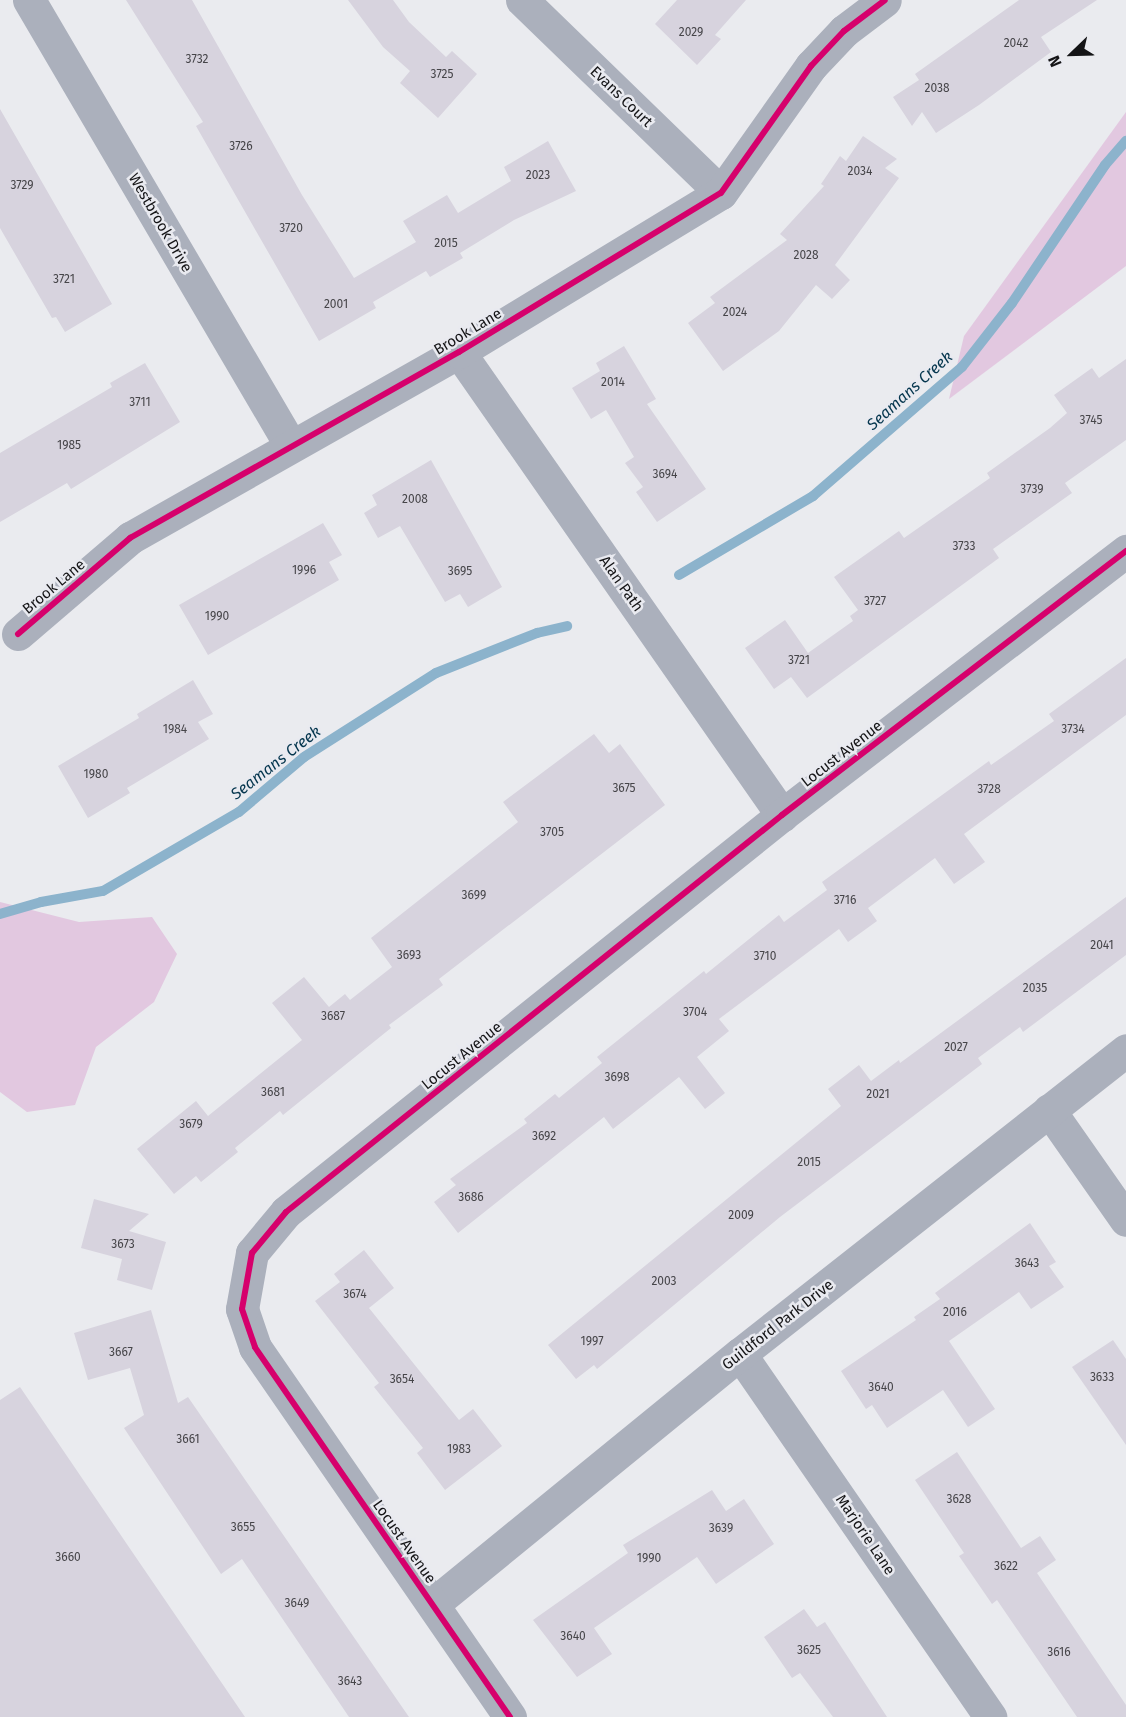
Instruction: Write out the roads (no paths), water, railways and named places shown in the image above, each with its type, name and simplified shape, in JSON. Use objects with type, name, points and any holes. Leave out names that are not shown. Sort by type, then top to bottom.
[{"type":"street","name":"Westbrook Drive","points":[[29,0],[291,446]]},
{"type":"street","name":"Evans Court","points":[[522,0],[721,194]]},
{"type":"street","name":"Brook Lane","points":[[18,634],[130,538],[459,352],[721,194],[811,66],[844,32],[885,0]]},
{"type":"street","name":"Alan Path","points":[[459,352],[782,815]]},
{"type":"street","name":"Locust Avenue","points":[[510,1717],[255,1347],[242,1309],[252,1253],[286,1212],[782,815],[1126,551]]},
{"type":"street","name":"Guildford Park Drive","points":[[433,1604],[740,1354],[1126,1050]]},
{"type":"street","points":[[1050,1110],[1126,1220]]},
{"type":"street","name":"Marjorie Lane","points":[[740,1354],[990,1717]]},
{"type":"waterway","name":"Seamans Creek","points":[[679,575],[813,496],[962,367],[1012,303],[1105,165],[1126,141]]},
{"type":"waterway","name":"Seamans Creek","points":[[0,914],[41,902],[103,891],[239,812],[304,757],[436,673],[537,633],[567,626]]}]
